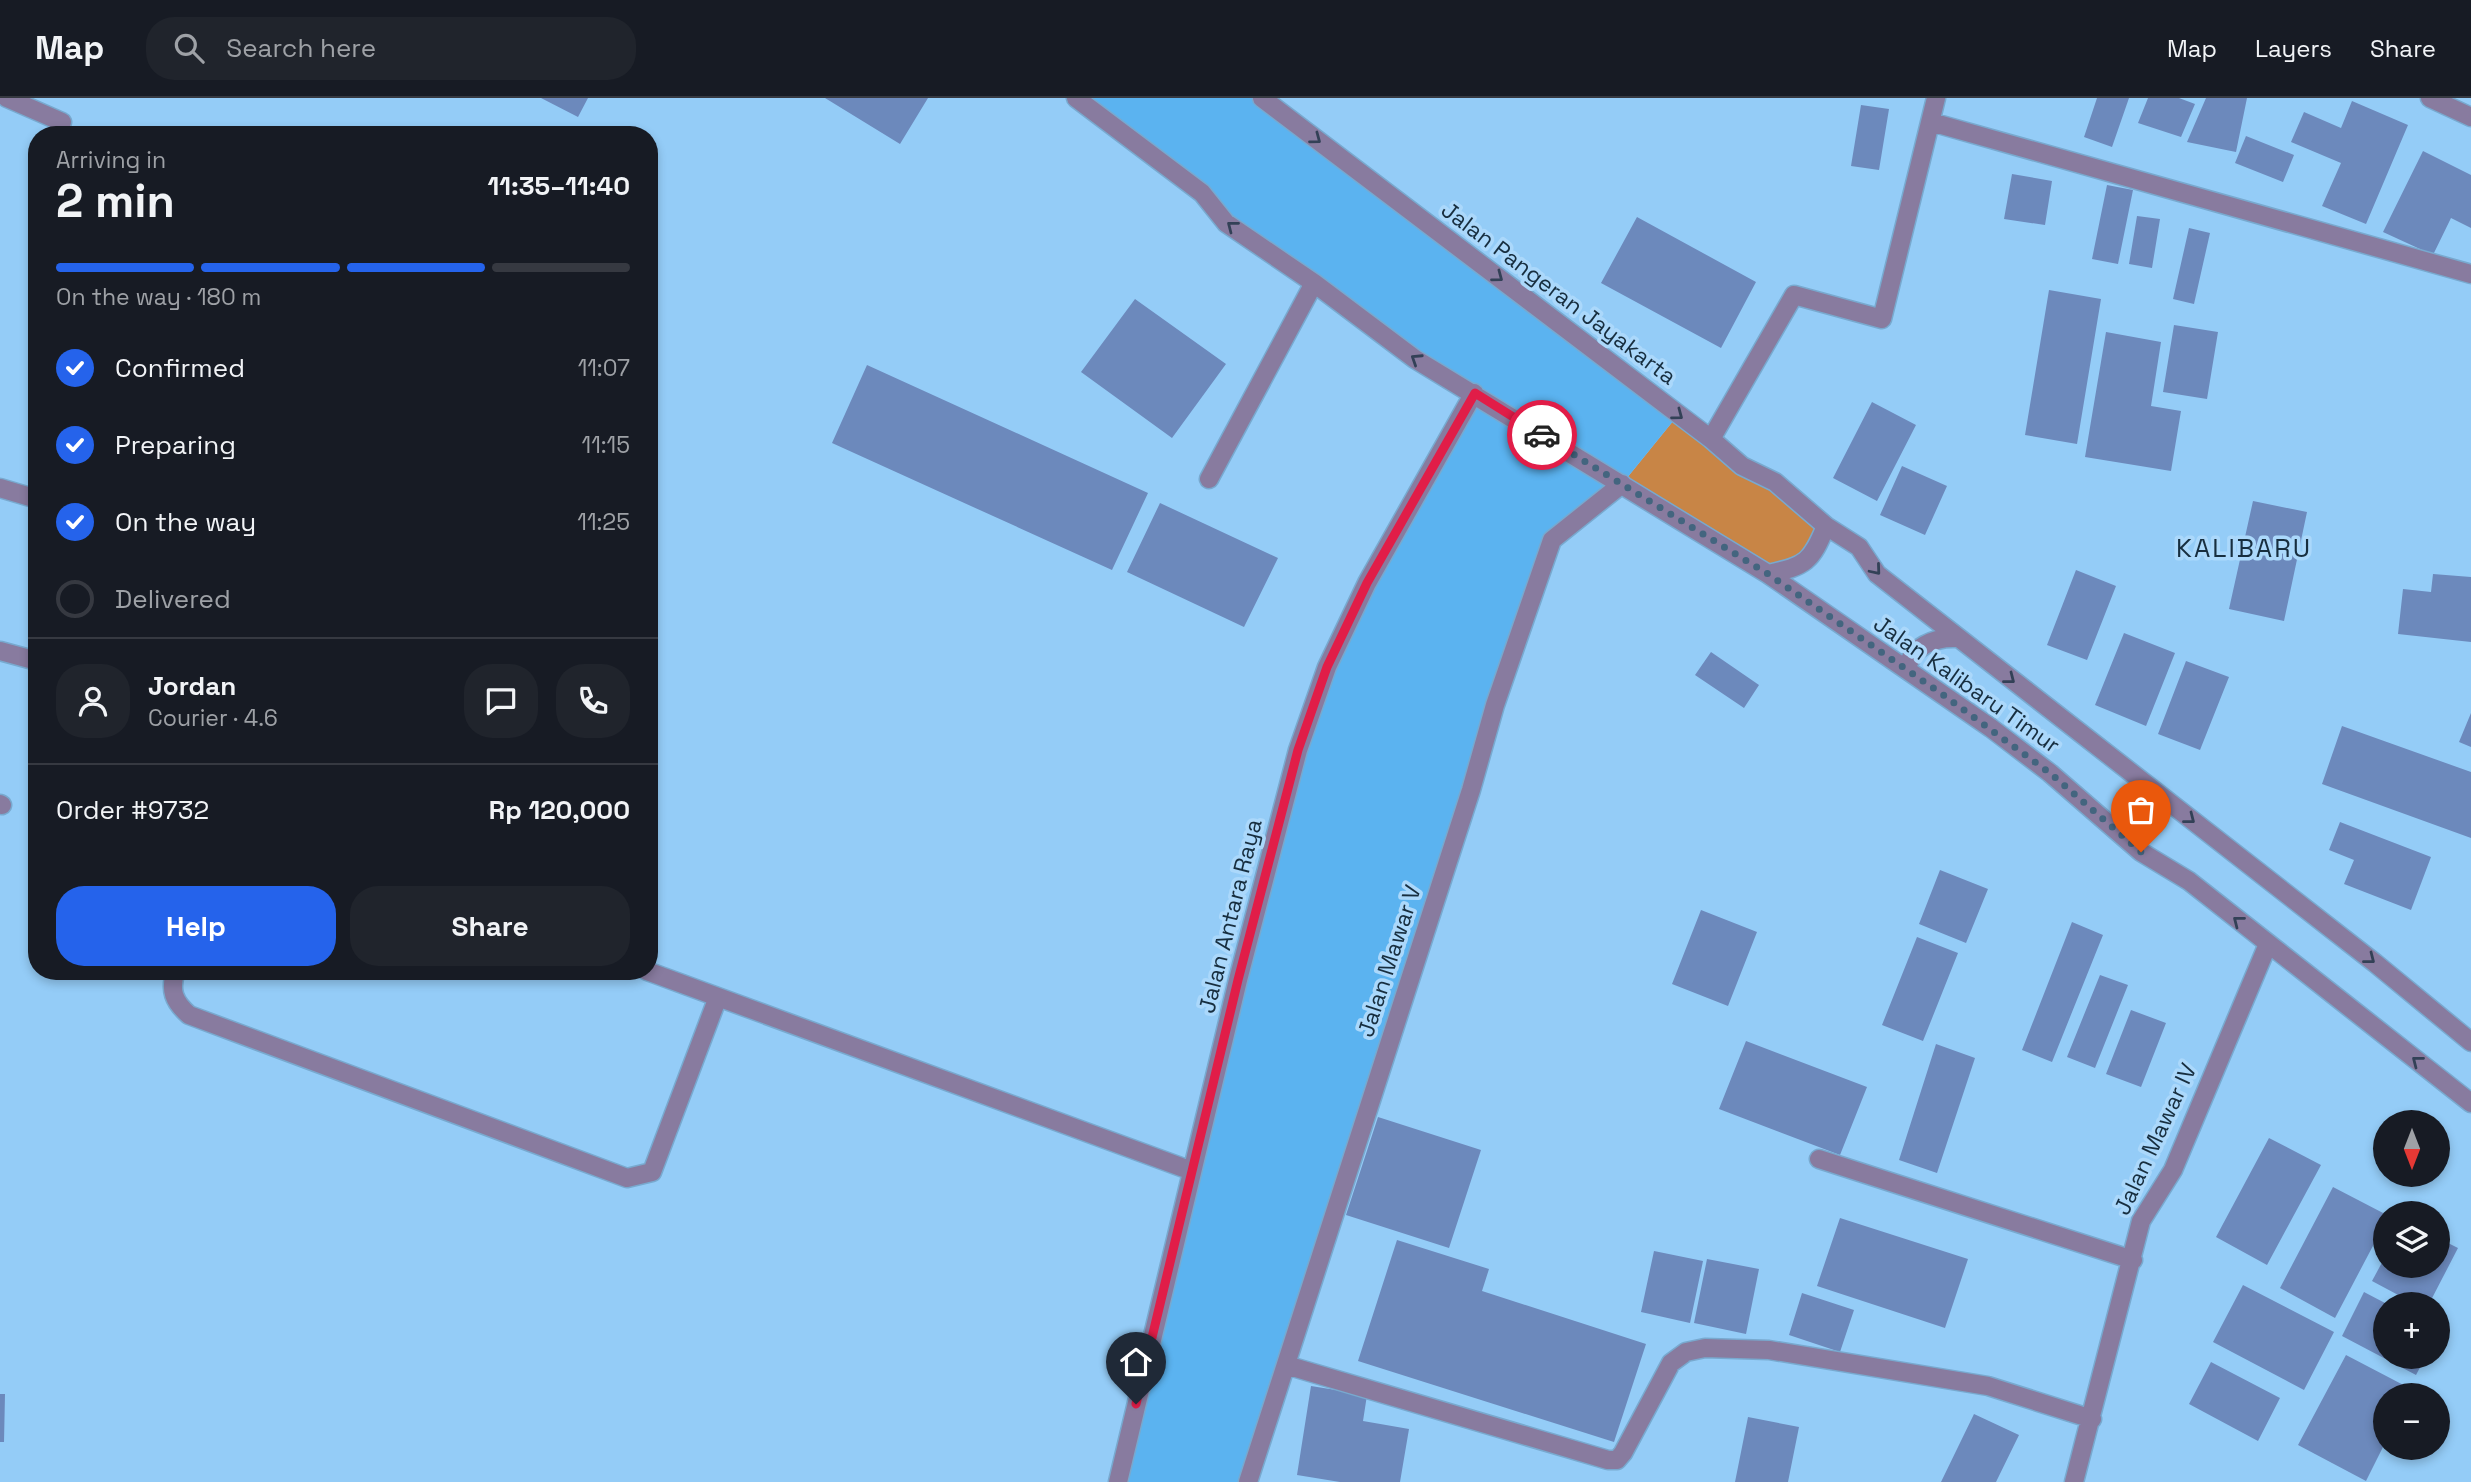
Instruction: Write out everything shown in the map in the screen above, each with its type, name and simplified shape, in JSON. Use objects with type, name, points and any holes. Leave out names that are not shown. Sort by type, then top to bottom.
[{"type":"street","points":[[7,98],[61,122]]},
{"type":"street","points":[[1076,98],[1202,193],[1226,223],[1314,283],[1415,359],[1475,393]]},
{"type":"street","name":"Jalan Pangeran Jayakarta","points":[[1262,98],[1711,439],[1742,466],[1775,482],[1826,526]]},
{"type":"street","points":[[1711,439],[1794,295],[1882,319],[1936,98]]},
{"type":"street","points":[[2430,98],[2471,117]]},
{"type":"street","points":[[1931,122],[2471,274]]},
{"type":"street","points":[[1209,479],[1314,283]]},
{"type":"street","name":"Jalan Kalibaru Timur","points":[[1475,393],[1768,574],[1907,670],[2050,773],[2141,852],[2189,881],[2471,1103]]},
{"type":"street","name":"Jalan Antara Raya","points":[[1118,1482],[1192,1171],[1298,750],[1327,667],[1367,583],[1475,393]]},
{"type":"street","name":"Jalan Mawar V","points":[[1248,1482],[1471,790],[1495,705],[1552,540],[1622,485]]},
{"type":"street","points":[[0,488],[28,496]]},
{"type":"street","points":[[1768,574],[1800,568],[1814,554],[1826,526]]},
{"type":"street","name":"Jalan Kalibaru Timur","points":[[1826,526],[1858,547],[1877,574],[1956,638],[2354,946],[2471,1042]]},
{"type":"street","points":[[1907,670],[1908,659],[1929,642],[1940,637],[1956,638]]},
{"type":"street","points":[[0,651],[28,659]]},
{"type":"street","name":"Jalan Mawar IV","points":[[2074,1482],[2141,1222],[2173,1170],[2268,944]]},
{"type":"street","points":[[658,975],[1192,1171]]},
{"type":"street","points":[[174,980],[172,993],[178,1006],[189,1015],[627,1178],[653,1172],[718,997]]},
{"type":"street","points":[[1819,1159],[2133,1260]]},
{"type":"street","points":[[1286,1365],[1608,1460],[1617,1460],[1623,1453],[1671,1363],[1686,1353],[1706,1348],[1769,1350],[1988,1386],[2092,1419]]},
{"type":"shaded area","points":[[1678,415],[1826,526],[1814,554],[1768,574],[1622,484]]},
{"type":"water","points":[[1076,98],[1262,98],[1678,415],[1622,484],[1552,540],[1248,1482],[1119,1482],[1238,980],[1327,667],[1474,394],[1415,359]]},
{"type":"building","points":[[541,98],[588,98],[578,117]]},
{"type":"building","points":[[825,98],[928,98],[900,144]]},
{"type":"building","points":[[2097,98],[2129,98],[2112,147],[2084,137]]},
{"type":"building","points":[[2148,98],[2179,98],[2195,104],[2181,137],[2138,123]]},
{"type":"building","points":[[2206,98],[2247,98],[2236,152],[2187,142]]},
{"type":"building","points":[[2352,101],[2408,125],[2366,224],[2322,206],[2341,163],[2291,142],[2304,112],[2341,128]]},
{"type":"building","points":[[1861,105],[1889,109],[1879,170],[1851,166]]},
{"type":"building","points":[[2246,136],[2294,155],[2283,182],[2235,163]]},
{"type":"building","points":[[2423,151],[2471,175],[2471,228],[2451,218],[2433,255],[2383,232]]},
{"type":"building","points":[[2012,174],[2052,181],[2045,225],[2004,219]]},
{"type":"building","points":[[2107,185],[2133,190],[2118,264],[2092,259]]},
{"type":"building","points":[[2137,216],[2160,219],[2152,268],[2129,264]]},
{"type":"building","points":[[1637,217],[1756,282],[1721,348],[1601,283]]},
{"type":"building","points":[[2189,228],[2210,233],[2194,304],[2173,299]]},
{"type":"building","points":[[2049,290],[2101,299],[2077,444],[2025,435]]},
{"type":"building","points":[[1135,299],[1226,364],[1172,438],[1081,372]]},
{"type":"building","points":[[2174,325],[2218,332],[2207,399],[2163,392]]},
{"type":"building","points":[[2106,332],[2161,342],[2151,406],[2181,411],[2171,471],[2085,457]]},
{"type":"building","points":[[867,365],[1148,493],[1112,570],[832,443]]},
{"type":"building","points":[[1872,402],[1916,425],[1877,501],[1833,478]]},
{"type":"building","points":[[1902,466],[1947,486],[1925,535],[1880,515]]},
{"type":"building","points":[[2253,501],[2307,512],[2284,621],[2229,609]]},
{"type":"building","points":[[1160,503],[1278,558],[1244,627],[1127,572]]},
{"type":"building","points":[[2076,570],[2116,586],[2087,660],[2047,645]]},
{"type":"building","points":[[2433,574],[2471,577],[2471,642],[2398,634],[2403,589],[2431,592]]},
{"type":"building","points":[[2124,633],[2175,653],[2146,726],[2095,705]]},
{"type":"building","points":[[1711,652],[1759,685],[1744,708],[1695,675]]},
{"type":"building","points":[[2186,661],[2229,677],[2200,750],[2158,734]]},
{"type":"building","points":[[2471,713],[2471,747],[2459,742]]},
{"type":"building","points":[[2342,726],[2471,772],[2471,838],[2322,784]]},
{"type":"building","points":[[2340,822],[2431,857],[2411,910],[2344,884],[2354,860],[2329,850]]},
{"type":"building","points":[[1940,870],[1988,889],[1966,943],[1919,924]]},
{"type":"building","points":[[1701,910],[1757,932],[1728,1006],[1672,984]]},
{"type":"building","points":[[2072,922],[2103,935],[2052,1062],[2022,1050]]},
{"type":"building","points":[[1917,937],[1958,953],[1923,1041],[1882,1025]]},
{"type":"building","points":[[2100,975],[2128,985],[2095,1068],[2067,1057]]},
{"type":"building","points":[[2131,1010],[2166,1023],[2141,1087],[2106,1074]]},
{"type":"building","points":[[1746,1041],[1867,1087],[1840,1155],[1719,1109]]},
{"type":"building","points":[[1936,1044],[1975,1058],[1937,1173],[1899,1160]]},
{"type":"building","points":[[1378,1117],[1481,1150],[1449,1248],[1346,1215]]},
{"type":"building","points":[[2269,1138],[2321,1165],[2267,1265],[2216,1237]]},
{"type":"building","points":[[2333,1187],[2373,1208],[2373,1246],[2335,1318],[2280,1288]]},
{"type":"building","points":[[1840,1218],[1968,1259],[1945,1328],[1817,1286]]},
{"type":"building","points":[[1397,1240],[1489,1269],[1482,1291],[1646,1344],[1614,1442],[1358,1361]]},
{"type":"building","points":[[2450,1244],[2458,1248],[2450,1263]]},
{"type":"building","points":[[1654,1251],[1703,1261],[1690,1323],[1641,1312]]},
{"type":"building","points":[[1707,1259],[1759,1269],[1746,1334],[1694,1323]]},
{"type":"building","points":[[2374,1278],[2442,1278],[2435,1292],[2393,1292],[2372,1281]]},
{"type":"building","points":[[2243,1285],[2334,1332],[2304,1390],[2213,1342]]},
{"type":"building","points":[[2364,1292],[2373,1297],[2373,1352],[2342,1336]]},
{"type":"building","points":[[1802,1293],[1854,1310],[1840,1352],[1789,1335]]},
{"type":"building","points":[[2346,1355],[2400,1383],[2373,1383],[2373,1460],[2376,1460],[2366,1481],[2298,1445]]},
{"type":"building","points":[[2211,1362],[2280,1398],[2258,1441],[2189,1404]]},
{"type":"building","points":[[2405,1369],[2419,1369],[2416,1375]]},
{"type":"building","points":[[1311,1386],[1367,1395],[1363,1421],[1409,1429],[1400,1482],[1340,1482],[1297,1475]]},
{"type":"building","points":[[0,1394],[5,1394],[4,1442],[0,1442]]},
{"type":"building","points":[[1974,1414],[2019,1435],[1996,1482],[1941,1482]]},
{"type":"building","points":[[1748,1417],[1799,1427],[1788,1482],[1735,1482]]},
{"type":"way so far","points":[[1542,435],[1768,574],[1991,728],[2050,773],[2141,852]]},
{"type":"district","name":"KALIBARU","points":[[2244,548]]},
{"type":"route","points":[[1136,1404],[1238,980],[1298,750],[1327,667],[1367,583],[1475,393],[1542,435]]}]
